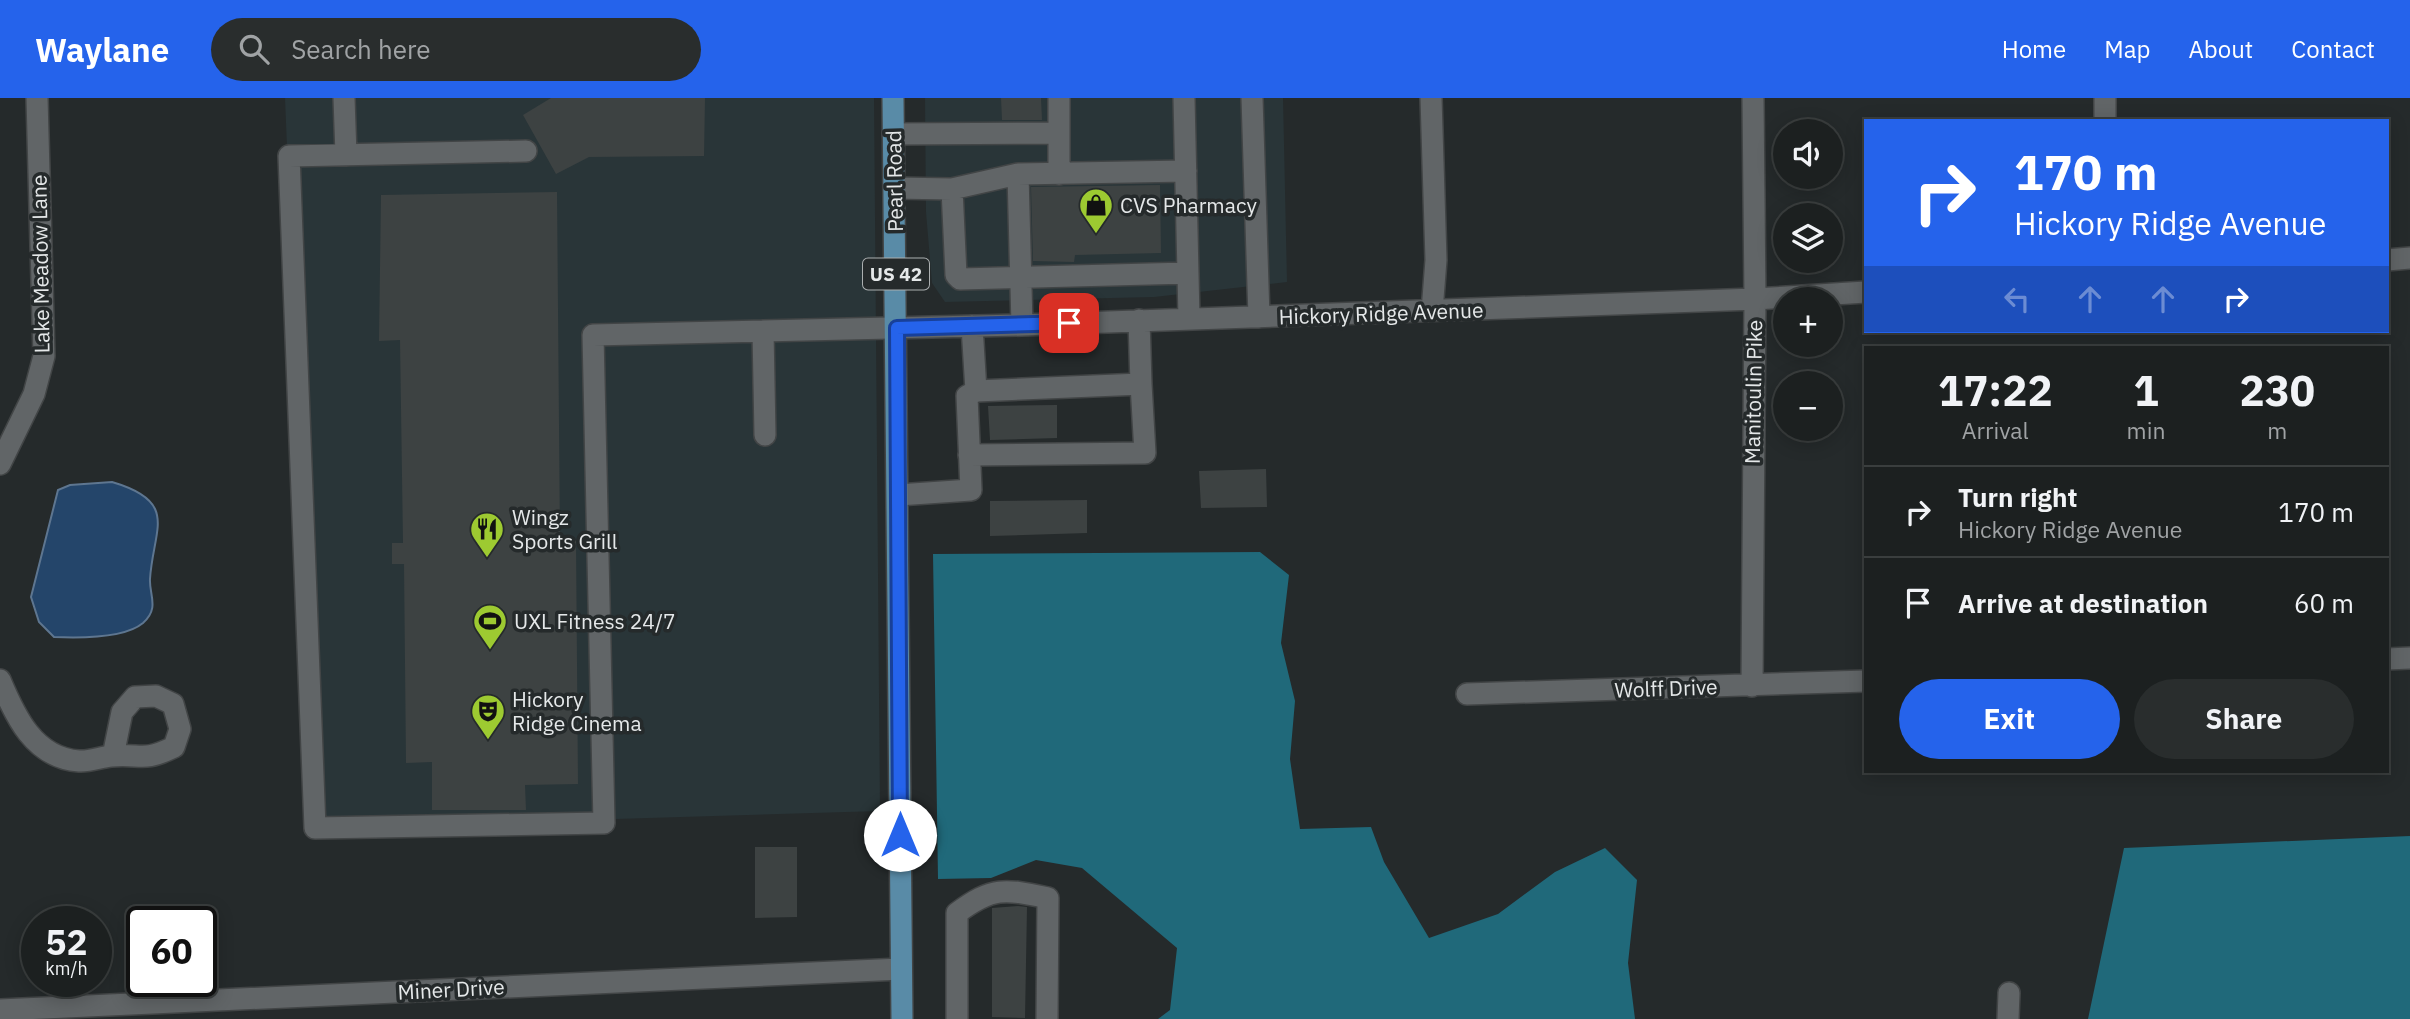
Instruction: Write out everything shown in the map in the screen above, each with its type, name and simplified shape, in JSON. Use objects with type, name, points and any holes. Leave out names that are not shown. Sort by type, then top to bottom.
[{"type":"main road","name":"Pearl Road","points":[[893,98],[902,1019]]},
{"type":"street","name":"Lake Meadow Lane","points":[[0,464],[34,394],[44,356],[37,98]]},
{"type":"street","points":[[344,98],[346,155],[526,151]]},
{"type":"street","points":[[1059,98],[1059,174]]},
{"type":"street","points":[[1184,98],[1189,318]]},
{"type":"street","points":[[1252,98],[1259,317]]},
{"type":"street","points":[[1431,98],[1436,260],[1432,311]]},
{"type":"street","name":"Manitoulin Pike","points":[[1752,685],[1755,299],[1753,98]]},
{"type":"street","points":[[2105,98],[2105,119]]},
{"type":"street","points":[[894,134],[1059,133]]},
{"type":"street","name":"Hickory Ridge Avenue","points":[[346,155],[289,156],[315,828],[604,823],[593,335],[1259,317],[1755,299],[1864,292]]},
{"type":"street","points":[[895,188],[953,189],[1018,174],[1186,171]]},
{"type":"street","points":[[1018,174],[1021,325]]},
{"type":"street","points":[[953,189],[956,275],[960,279],[1188,273]]},
{"type":"street","points":[[2389,260],[2410,258]]},
{"type":"street","points":[[969,456],[1145,453],[1139,320]]},
{"type":"street","points":[[972,326],[976,391]]},
{"type":"street","points":[[763,331],[765,435]]},
{"type":"street","points":[[898,495],[971,490],[967,396],[976,391],[1141,384]]},
{"type":"street","points":[[2389,659],[2410,658]]},
{"type":"street","points":[[0,680],[22,726],[44,751],[79,761],[113,756]]},
{"type":"street","name":"Wolff Drive","points":[[1467,694],[1864,681]]},
{"type":"street","points":[[957,1019],[957,913],[982,894],[1013,891],[1048,898],[1047,1019]]},
{"type":"street","name":"Miner Drive","points":[[0,1010],[901,969]]},
{"type":"street","points":[[2008,1019],[2009,993]]},
{"type":"shaded area","points":[[285,98],[874,98],[880,811],[315,828]]},
{"type":"shaded area","points":[[925,98],[1283,98],[1287,282],[1154,297],[945,302],[932,283],[926,212]]},
{"type":"shaded area","points":[[112,482],[133,490],[155,508],[158,519],[150,579],[151,612],[143,623],[135,628],[113,635],[54,637],[39,622],[31,597],[58,490],[70,485]]},
{"type":"shaded area","points":[[1260,552],[1289,575],[1281,643],[1295,701],[1290,759],[1300,829],[1371,827],[1384,862],[1429,938],[1498,914],[1555,872],[1605,848],[1637,880],[1628,963],[1635,1019],[1158,1019],[1170,1010],[1177,948],[1082,868],[1036,860],[991,878],[938,879],[933,554]]},
{"type":"shaded area","points":[[2410,836],[2410,1019],[2088,1019],[2124,848]]},
{"type":"building","points":[[551,98],[705,98],[704,156],[589,157],[556,174],[523,115]]},
{"type":"building","points":[[1001,98],[1041,98],[1042,120],[1002,120]]},
{"type":"building","name":"CVS Pharmacy","points":[[1160,185],[1161,253],[1075,255],[1074,262],[1033,261],[1031,187]]},
{"type":"building","points":[[557,192],[560,540],[576,540],[578,784],[525,785],[526,810],[432,810],[432,762],[406,763],[404,564],[392,564],[392,543],[403,543],[400,340],[379,341],[381,195]]},
{"type":"building","points":[[1057,405],[1057,438],[990,440],[988,406]]},
{"type":"building","points":[[1266,469],[1267,507],[1201,508],[1199,471]]},
{"type":"building","points":[[1087,500],[1087,533],[990,536],[990,501]]},
{"type":"building","points":[[755,847],[797,847],[797,917],[755,918]]},
{"type":"building","points":[[1027,907],[1025,1018],[992,1017],[992,908]]},
{"type":"place","name":"CVS Pharmacy","points":[[1096,235]]},
{"type":"place","name":"Wingz Sports Grill","points":[[487,559]]},
{"type":"place","name":"UXL Fitness 24/7","points":[[490,651]]},
{"type":"place","name":"Hickory Ridge Cinema","points":[[488,741]]},
{"type":"route","points":[[900,835],[897,328],[1069,323]]}]
